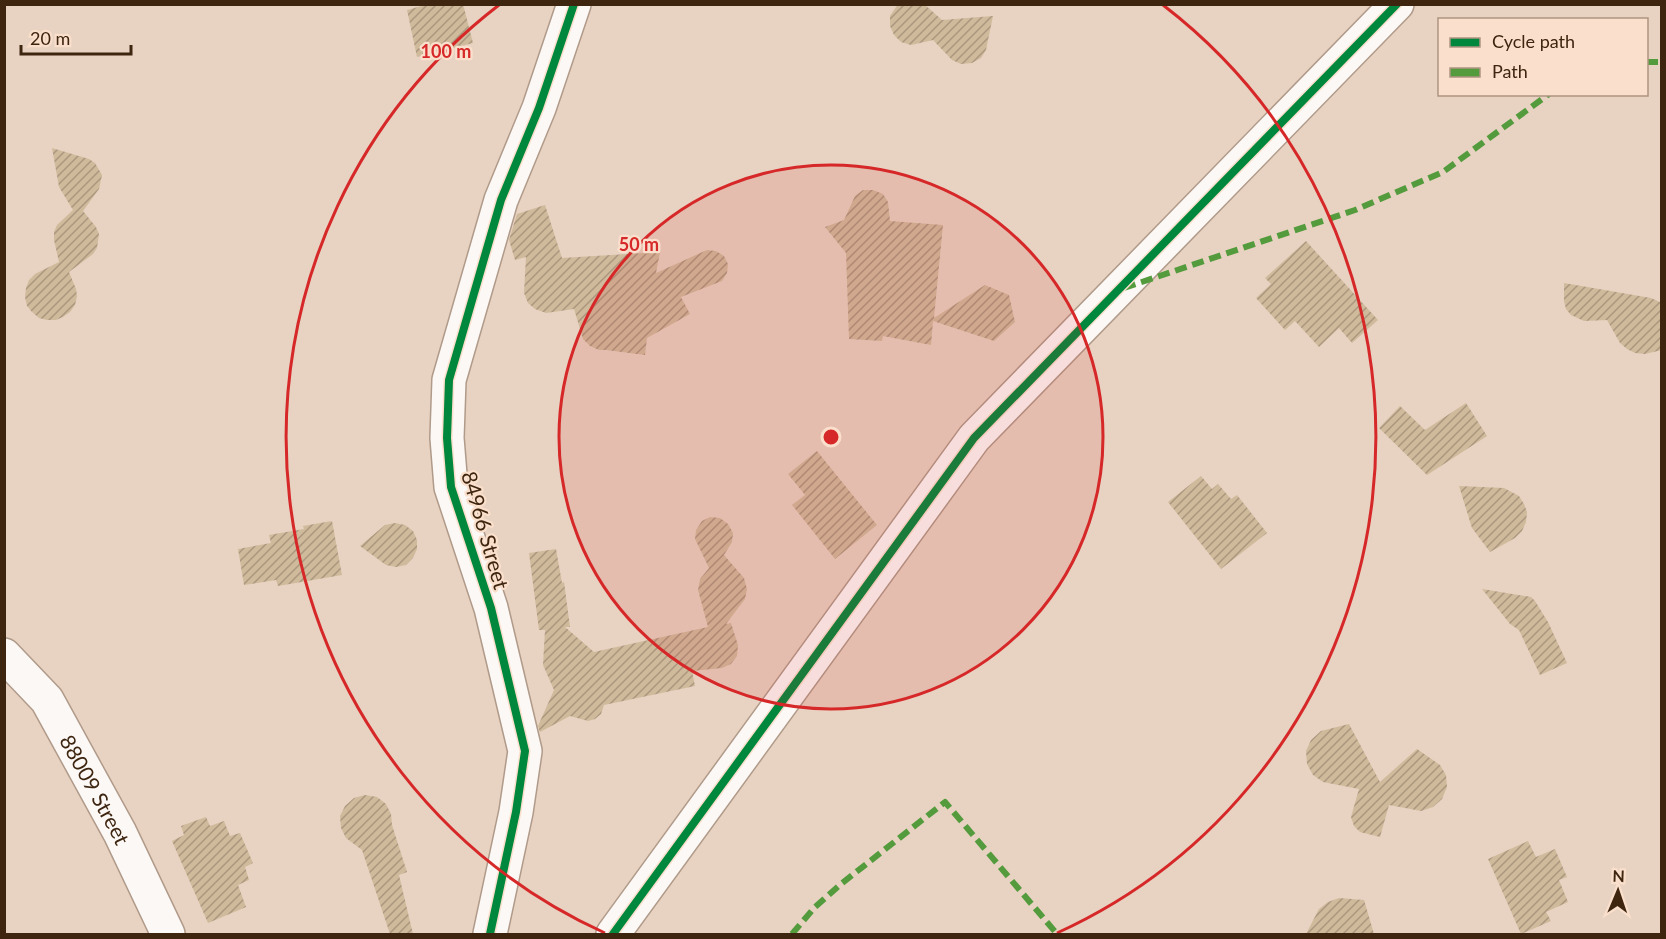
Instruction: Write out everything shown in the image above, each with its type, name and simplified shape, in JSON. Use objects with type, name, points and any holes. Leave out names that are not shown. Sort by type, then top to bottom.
[{"type":"street","name":"84966 Street","points":[[490,934],[516,812],[525,751],[491,608],[451,487],[447,438],[449,380],[501,200],[539,108],[574,4]]},
{"type":"street","points":[[613,934],[974,438],[1397,4]]},
{"type":"street","name":"88009 Street","points":[[4,655],[47,700],[120,833],[168,934]]},
{"type":"building","points":[[429,4],[463,4],[473,43],[417,57],[407,10]]},
{"type":"building","points":[[898,4],[924,4],[942,20],[993,16],[986,50],[981,58],[972,63],[961,64],[952,60],[933,40],[911,45],[901,42],[894,35],[890,26],[890,16]]},
{"type":"building","points":[[52,148],[89,159],[95,163],[102,175],[99,189],[83,211],[99,234],[97,248],[93,254],[69,272],[76,289],[75,305],[63,317],[47,320],[39,318],[27,306],[26,288],[29,280],[35,274],[59,262],[54,232],[57,225],[73,210],[59,187]]},
{"type":"building","points":[[863,190],[873,190],[883,194],[888,202],[890,221],[943,225],[934,318],[985,285],[1009,295],[1015,322],[994,341],[933,321],[931,345],[883,336],[882,341],[849,339],[846,253],[825,227],[844,220],[855,196]]},
{"type":"building","points":[[545,205],[562,258],[660,252],[656,273],[707,250],[716,251],[724,256],[728,264],[727,273],[722,281],[681,297],[690,314],[647,338],[645,355],[599,350],[590,346],[583,339],[574,309],[546,313],[535,309],[528,303],[524,293],[526,257],[515,260],[509,240],[517,214]]},
{"type":"building","points":[[1306,241],[1378,320],[1352,343],[1339,328],[1319,347],[1295,321],[1285,330],[1256,298],[1271,284],[1265,278]]},
{"type":"building","points":[[1564,283],[1651,298],[1662,303],[1662,350],[1645,354],[1635,353],[1620,343],[1607,320],[1584,321],[1571,315],[1564,301]]},
{"type":"building","points":[[1466,403],[1487,436],[1427,475],[1379,428],[1400,406],[1425,430]]},
{"type":"building","points":[[817,451],[877,525],[835,559],[792,505],[805,495],[788,474]]},
{"type":"building","points":[[1201,476],[1212,489],[1218,484],[1231,499],[1237,495],[1267,533],[1221,569],[1168,502]]},
{"type":"building","points":[[1459,486],[1504,488],[1519,496],[1527,512],[1522,531],[1515,538],[1490,552],[1472,528]]},
{"type":"building","points":[[710,517],[720,518],[728,524],[733,533],[732,542],[724,555],[744,578],[747,589],[745,599],[726,624],[731,623],[738,645],[737,656],[731,664],[722,668],[692,671],[695,686],[604,705],[601,714],[595,719],[588,721],[570,716],[540,732],[538,726],[554,690],[543,665],[545,630],[539,630],[529,553],[556,549],[562,583],[564,582],[570,627],[565,627],[594,652],[708,627],[698,590],[700,579],[709,568],[695,539],[696,530],[702,521]]},
{"type":"building","points":[[332,521],[342,575],[278,586],[276,580],[244,585],[238,549],[271,543],[269,535]]},
{"type":"building","points":[[395,523],[405,525],[413,531],[417,540],[417,549],[413,558],[406,565],[396,567],[386,565],[360,546],[385,525]]},
{"type":"building","points":[[1482,589],[1531,597],[1548,622],[1567,663],[1540,675],[1519,630],[1510,624]]},
{"type":"building","points":[[1349,724],[1380,782],[1417,749],[1440,765],[1446,775],[1447,787],[1442,799],[1433,807],[1421,811],[1389,805],[1380,837],[1360,832],[1354,826],[1351,817],[1359,789],[1323,782],[1313,775],[1307,764],[1306,751],[1311,740],[1321,731]]},
{"type":"building","points":[[365,795],[377,797],[386,804],[391,814],[392,825],[407,872],[399,875],[413,934],[390,934],[362,850],[346,838],[341,828],[340,816],[345,806],[354,798]]},
{"type":"building","points":[[206,817],[210,826],[224,821],[230,836],[240,833],[253,863],[245,867],[249,880],[238,885],[246,907],[208,923],[172,841],[184,835],[181,826]]},
{"type":"building","points":[[1528,841],[1536,857],[1555,849],[1567,877],[1559,880],[1568,902],[1546,912],[1551,921],[1521,934],[1488,859]]},
{"type":"building","points":[[1339,898],[1364,900],[1374,934],[1306,934],[1319,909]]},
{"type":"marked path","points":[[1648,62],[1662,64]]},
{"type":"marked path","points":[[1124,288],[1355,210],[1443,172],[1546,96]]},
{"type":"marked path","points":[[792,934],[815,907],[841,884],[945,802],[1057,934]]},
{"type":"cycle path","points":[[490,934],[516,812],[525,751],[491,608],[451,487],[447,438],[449,380],[501,200],[539,108],[574,4]]},
{"type":"cycle path","points":[[613,934],[974,438],[1397,4]]}]
